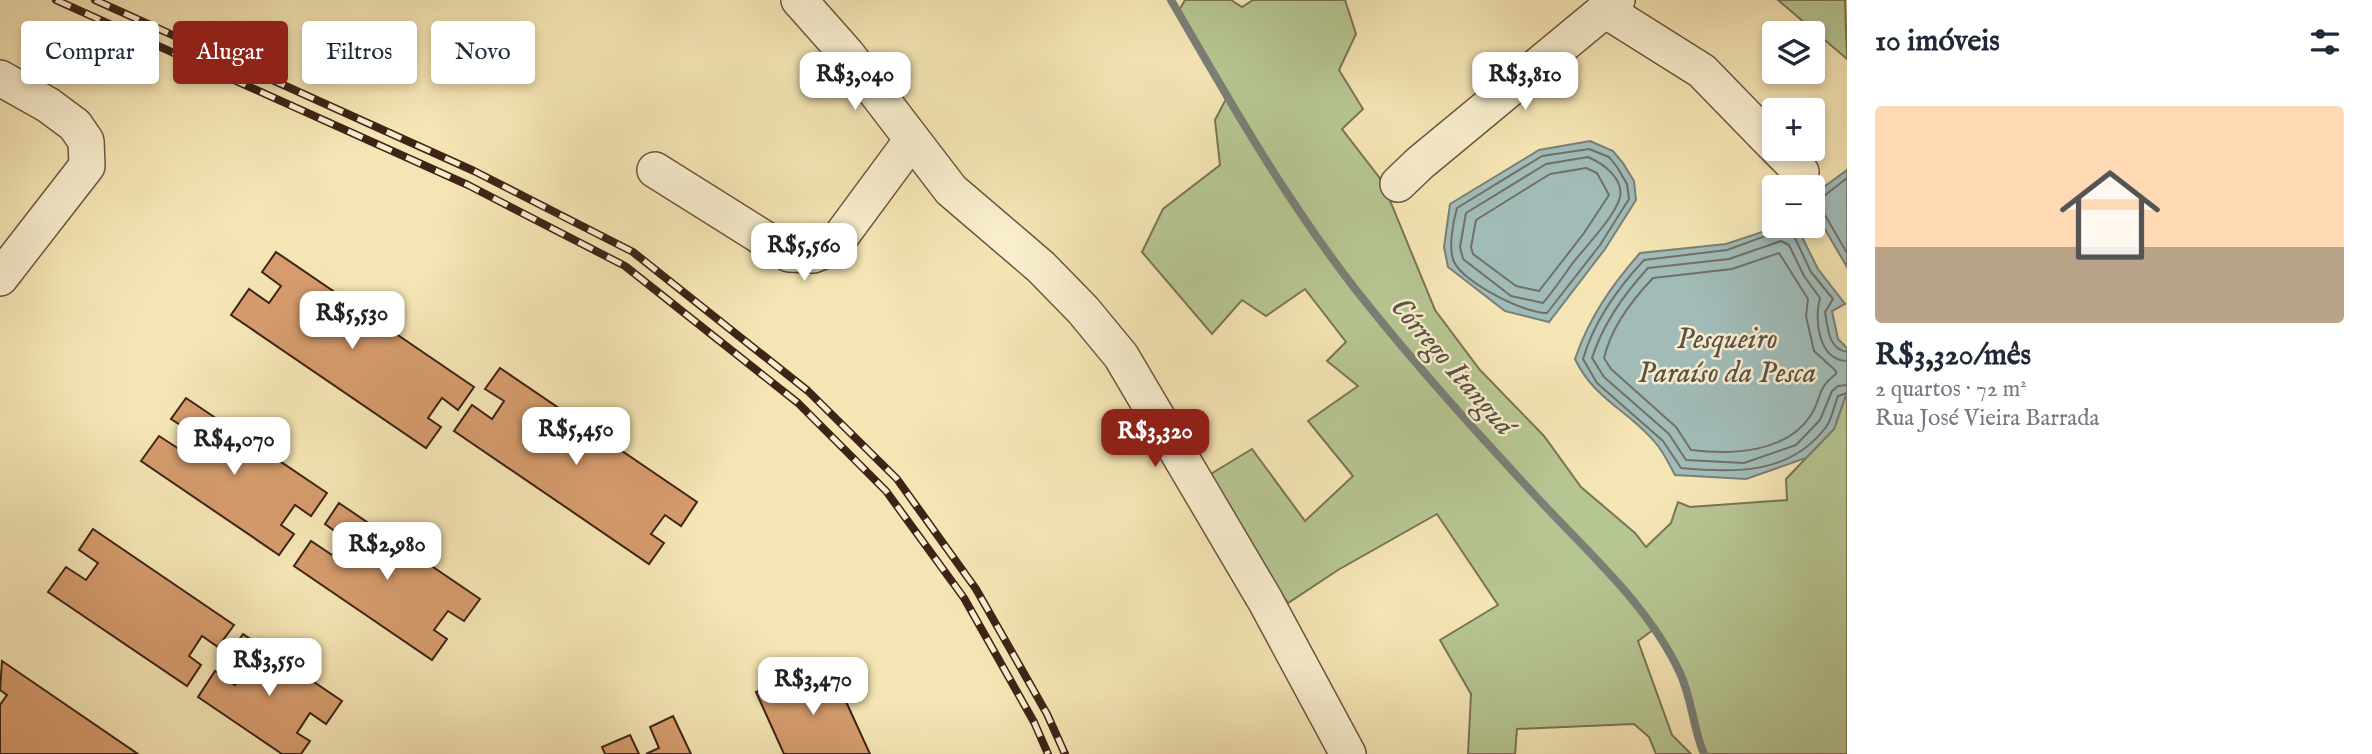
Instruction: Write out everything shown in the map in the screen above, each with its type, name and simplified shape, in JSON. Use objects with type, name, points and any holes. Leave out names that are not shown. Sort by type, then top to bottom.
[{"type":"street","points":[[799,0],[846,53],[951,190],[1041,267],[1083,310],[1121,356],[1265,600],[1348,754]]},
{"type":"street","points":[[1398,184],[1611,5],[1702,71],[1762,132]]},
{"type":"street","points":[[0,78],[48,105],[75,125],[86,141],[87,166],[0,278]]},
{"type":"street","points":[[655,170],[789,254],[813,255],[833,247],[912,140]]},
{"type":"green space","points":[[1185,0],[1231,0],[1242,7],[1253,0],[1345,0],[1356,34],[1339,70],[1363,109],[1342,129],[1382,181],[1435,310],[1480,370],[1544,436],[1581,487],[1635,533],[1646,547],[1671,523],[1678,502],[1690,507],[1787,500],[1786,479],[1834,429],[1847,392],[1847,754],[1704,754],[1685,685],[1653,630],[1638,641],[1672,735],[1691,754],[1656,754],[1649,737],[1634,724],[1517,729],[1515,754],[1468,754],[1471,694],[1440,640],[1498,605],[1437,514],[1338,570],[1288,603],[1204,478],[1252,449],[1305,521],[1353,476],[1308,421],[1358,386],[1327,361],[1346,342],[1305,289],[1266,316],[1242,300],[1212,334],[1142,252],[1163,209],[1220,165],[1215,120],[1227,97],[1178,12]]},
{"type":"green space","points":[[1778,0],[1845,0],[1847,59],[1825,40],[1825,21],[1803,21]]},
{"type":"water","points":[[1590,141],[1613,151],[1623,163],[1634,181],[1636,200],[1605,249],[1549,322],[1505,311],[1448,267],[1444,247],[1450,204],[1539,150]]},
{"type":"water","points":[[1847,170],[1847,267],[1825,229],[1825,186]]},
{"type":"water","name":"Pesqueiro Paraíso da Pesca","points":[[1762,232],[1762,238],[1802,238],[1818,269],[1845,304],[1832,311],[1838,339],[1847,348],[1847,392],[1834,429],[1806,458],[1746,479],[1675,475],[1661,449],[1648,434],[1592,385],[1575,359],[1602,303],[1640,253],[1726,244]]},
{"type":"building","points":[[276,252],[474,387],[458,410],[442,398],[428,418],[441,427],[426,448],[231,315],[249,289],[269,303],[281,286],[262,272]]},
{"type":"building","points":[[500,368],[697,502],[681,526],[665,515],[651,534],[664,543],[649,564],[454,431],[472,405],[492,419],[504,401],[485,389]]},
{"type":"building","points":[[186,398],[327,493],[311,516],[295,505],[281,525],[294,534],[279,555],[141,461],[159,436],[179,449],[191,432],[171,419]]},
{"type":"building","points":[[339,503],[480,599],[464,621],[448,611],[434,630],[447,639],[432,660],[294,566],[311,541],[332,555],[344,538],[325,524]]},
{"type":"building","points":[[93,529],[234,625],[218,647],[202,636],[189,656],[201,665],[187,686],[48,592],[66,567],[86,580],[98,563],[79,550]]},
{"type":"building","points":[[243,634],[342,701],[326,724],[310,713],[297,733],[310,741],[301,754],[282,754],[198,697],[215,671],[235,685],[247,668],[228,655]]},
{"type":"building","points":[[827,660],[870,754],[784,754],[756,692],[783,680],[792,701],[812,692],[802,671]]},
{"type":"building","points":[[2,661],[138,754],[0,754],[0,705],[7,695],[0,690]]},
{"type":"building","points":[[673,716],[691,754],[646,754],[659,748],[650,727]]},
{"type":"building","points":[[630,735],[639,754],[605,754],[602,747]]},
{"type":"waterway","name":"Córrego Itanguá","points":[[1171,0],[1282,185],[1356,290],[1448,399],[1619,584],[1653,626],[1668,649],[1684,683],[1704,754]]},
{"type":"railway","points":[[56,0],[468,185],[625,266],[798,403],[886,491],[964,598],[1034,722],[1048,754]]},
{"type":"railway","points":[[95,0],[474,171],[633,252],[808,391],[897,479],[976,589],[1047,714],[1065,754]]}]
